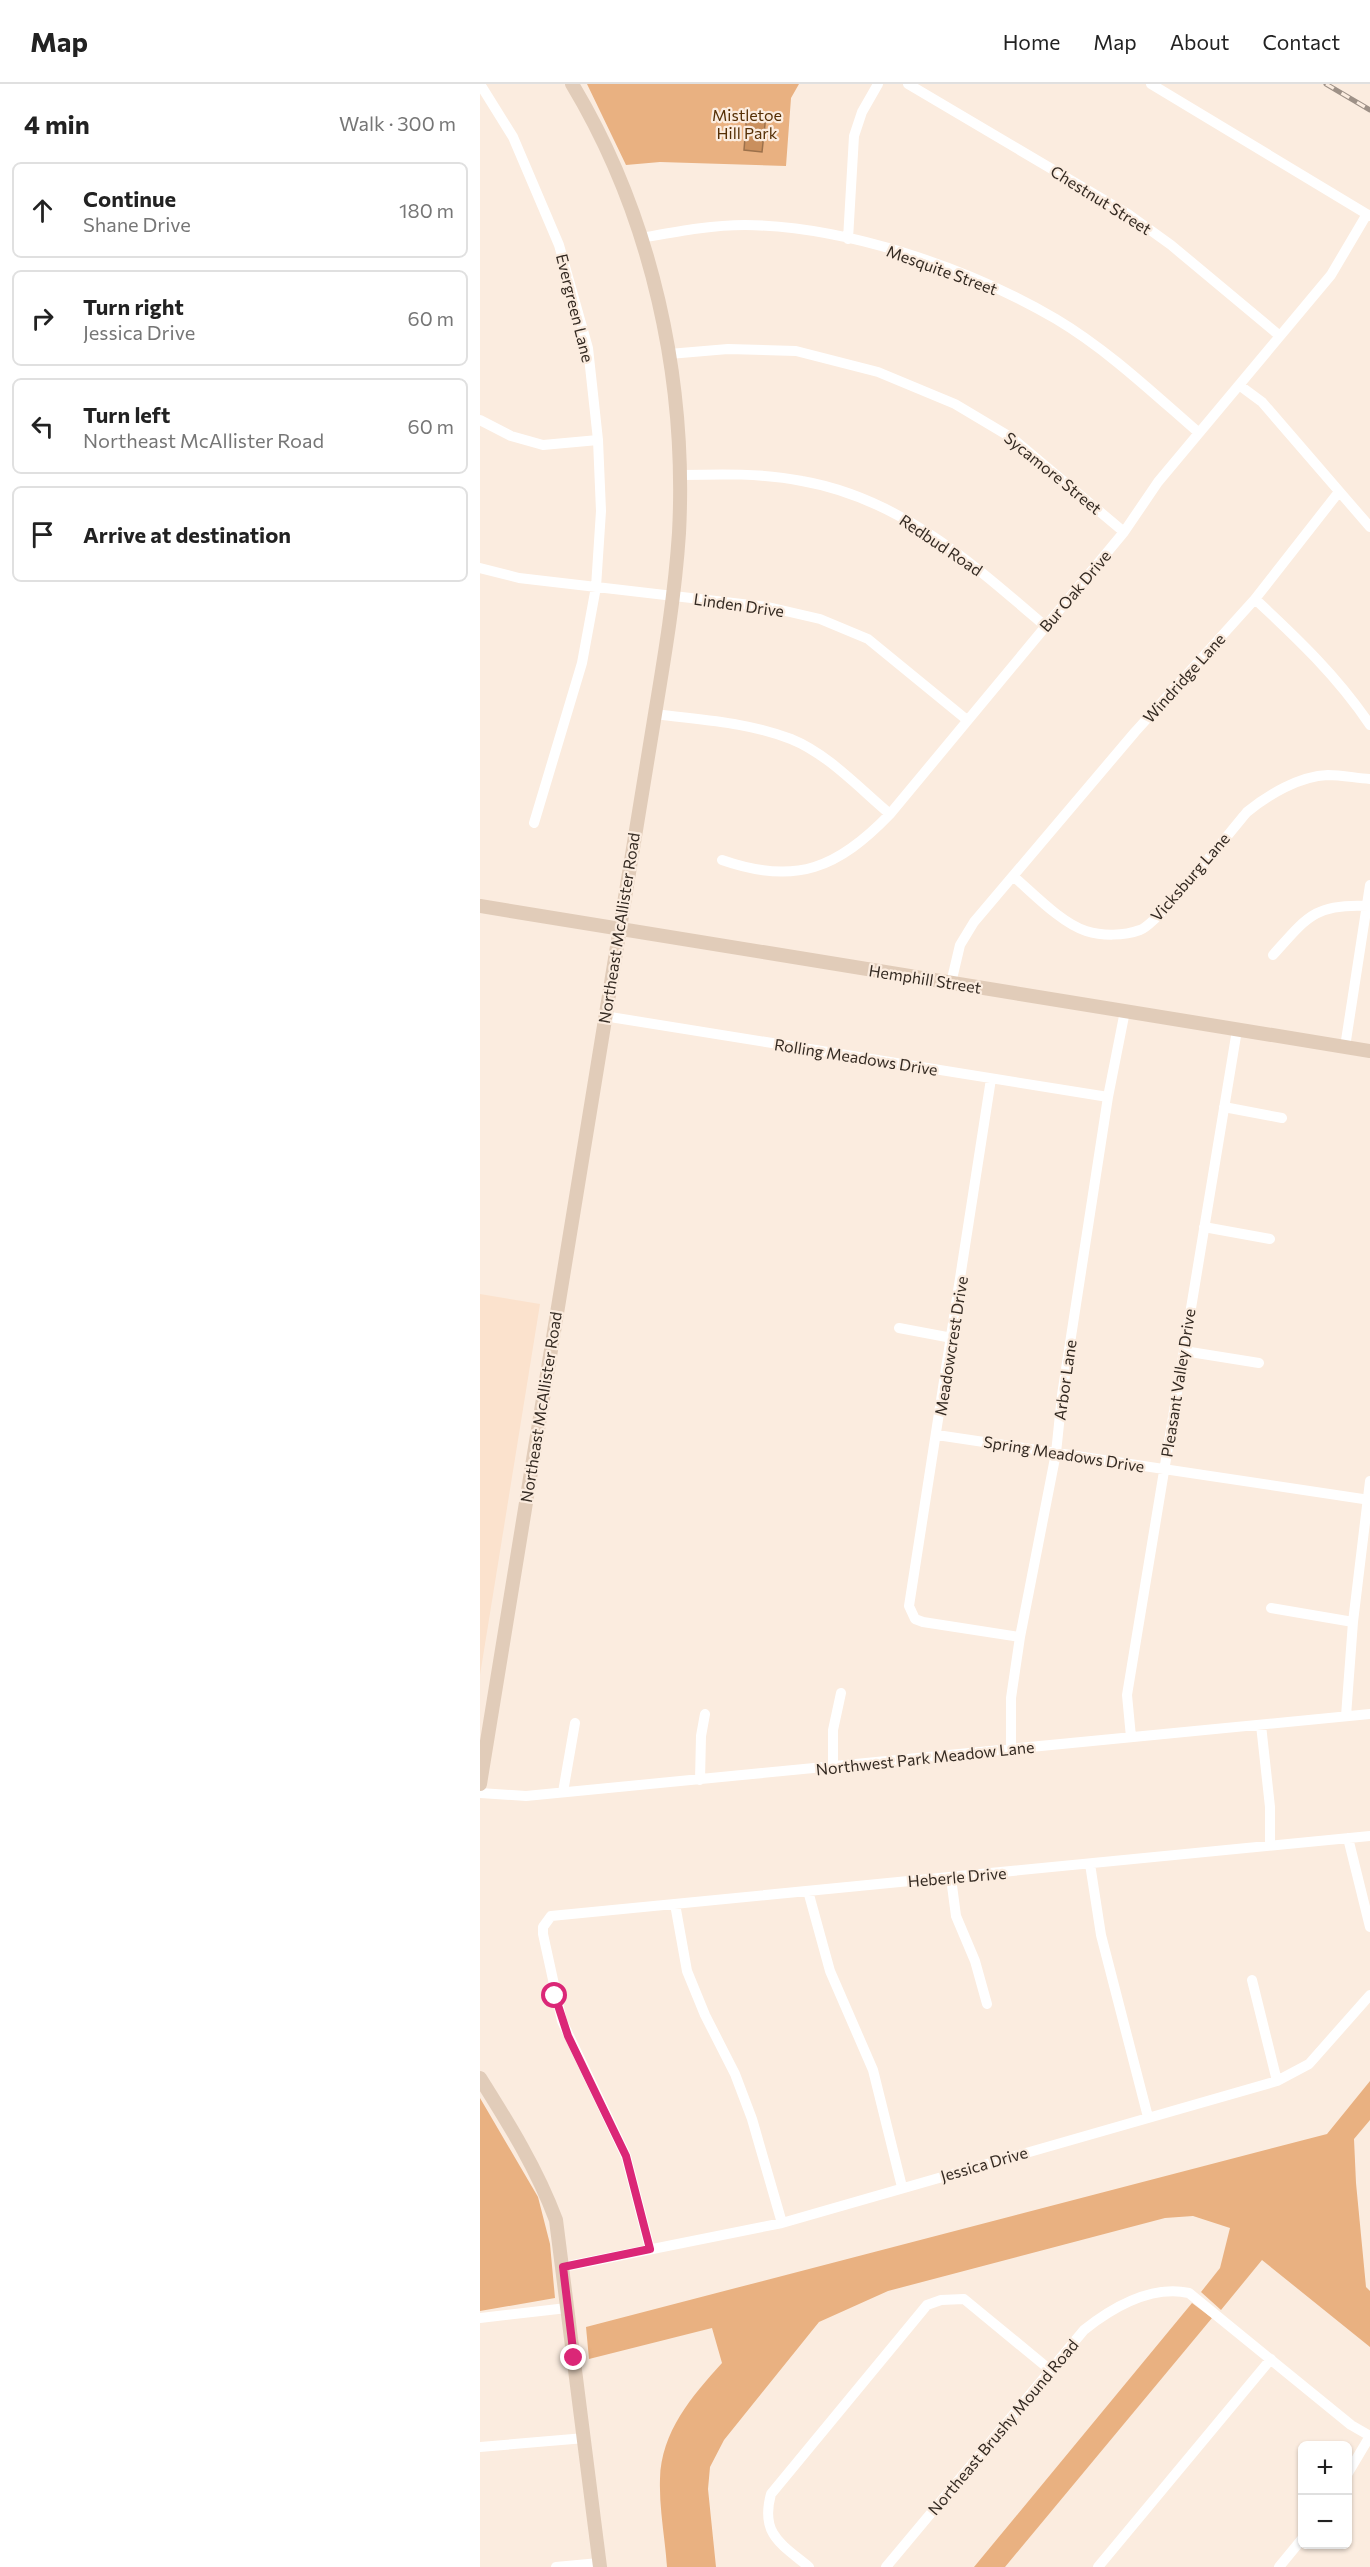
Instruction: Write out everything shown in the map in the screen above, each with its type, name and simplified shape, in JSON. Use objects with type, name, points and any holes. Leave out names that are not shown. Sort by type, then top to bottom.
[{"type":"street","name":"Evergreen Lane","points":[[480,84],[513,137],[559,245],[588,348],[598,440],[601,511],[596,587],[582,663],[534,823]]},
{"type":"street","name":"Northeast McAllister Road","points":[[480,1784],[674,596],[680,475],[677,417],[669,354],[657,295],[640,238],[595,121],[572,84]]},
{"type":"street","points":[[848,239],[854,136],[862,112],[878,84]]},
{"type":"street","name":"Chestnut Street","points":[[908,84],[1128,214],[1171,245],[1280,336]]},
{"type":"street","points":[[1150,84],[1369,215]]},
{"type":"street","name":"Bur Oak Drive","points":[[722,860],[749,869],[782,872],[810,868],[836,859],[865,840],[1124,532],[1158,482],[1331,275],[1369,215]]},
{"type":"street","name":"Mesquite Street","points":[[640,238],[692,229],[744,225],[796,229],[915,256],[990,285],[1058,320],[1120,364],[1199,433]]},
{"type":"street","name":"Sycamore Street","points":[[669,354],[728,349],[796,351],[878,372],[955,404],[1012,438],[1124,532]]},
{"type":"street","points":[[1239,385],[1262,402],[1338,493],[1370,527]]},
{"type":"street","points":[[480,420],[512,436],[543,445],[598,440]]},
{"type":"street","name":"Redbud Road","points":[[680,475],[744,473],[804,481],[866,499],[917,525],[964,556],[1046,626]]},
{"type":"street","name":"Windridge Lane","points":[[951,983],[960,945],[974,922],[1135,732],[1255,599],[1338,493]]},
{"type":"street","name":"Linden Drive","points":[[480,568],[519,578],[674,596],[789,612],[820,619],[868,639],[967,720]]},
{"type":"street","points":[[1255,599],[1314,654],[1354,701],[1370,725]]},
{"type":"street","points":[[655,714],[755,728],[792,740],[822,758],[890,813]]},
{"type":"street","name":"Vicksburg Lane","points":[[1013,876],[1068,922],[1085,931],[1104,934],[1142,930],[1160,915],[1247,812],[1264,798],[1303,781],[1327,775],[1370,779]]},
{"type":"street","points":[[1345,1047],[1369,906],[1370,885]]},
{"type":"street","points":[[1274,955],[1308,917],[1342,904],[1369,906]]},
{"type":"street","name":"Hemphill Street","points":[[480,906],[1370,1051]]},
{"type":"street","name":"Arbor Lane","points":[[1011,1749],[1011,1698],[1020,1637],[1056,1453],[1062,1395],[1108,1097],[1125,1011]]},
{"type":"street","name":"Rolling Meadows Drive","points":[[604,1016],[1108,1097]]},
{"type":"street","name":"Pleasant Valley Drive","points":[[1131,1737],[1127,1695],[1237,1030]]},
{"type":"street","name":"Meadowcrest Drive","points":[[991,1078],[909,1606],[915,1619],[923,1622],[1020,1637]]},
{"type":"street","points":[[1224,1107],[1282,1118]]},
{"type":"street","points":[[1204,1227],[1270,1239]]},
{"type":"street","points":[[899,1328],[952,1338]]},
{"type":"street","points":[[1184,1351],[1259,1363]]},
{"type":"street","name":"Spring Meadows Drive","points":[[937,1435],[1369,1500]]},
{"type":"street","points":[[1346,1716],[1353,1622],[1370,1481]]},
{"type":"street","points":[[1271,1608],[1353,1622]]},
{"type":"street","points":[[833,1767],[833,1730],[841,1694]]},
{"type":"street","points":[[700,1780],[701,1736],[705,1714]]},
{"type":"street","name":"Northwest Park Meadow Lane","points":[[480,1793],[526,1796],[1370,1714]]},
{"type":"street","points":[[563,1792],[575,1723]]},
{"type":"street","points":[[1261,1725],[1270,1807],[1270,1845]]},
{"type":"street","name":"Heberle Drive","points":[[650,2249],[626,2156],[568,2036],[558,2010],[543,1934],[551,1916],[558,1913],[951,1878],[1370,1836]]},
{"type":"street","points":[[1348,1838],[1370,1926]]},
{"type":"street","points":[[1090,1864],[1101,1935],[1148,2117]]},
{"type":"street","points":[[951,1878],[956,1916],[975,1961],[987,2004]]},
{"type":"street","points":[[808,1891],[830,1971],[873,2070],[902,2187]]},
{"type":"street","points":[[675,1904],[687,1971],[701,2006],[735,2074],[752,2119],[782,2223]]},
{"type":"street","points":[[1252,1980],[1277,2081]]},
{"type":"street","name":"Jessica Drive","points":[[563,2267],[782,2223],[1277,2081],[1309,2064],[1370,1995]]},
{"type":"street","points":[[480,2078],[525,2150],[544,2188],[556,2220],[600,2565],[556,2567]]},
{"type":"street","name":"Northeast Brushy Mound Road","points":[[886,2567],[1049,2369],[1084,2330],[1103,2315],[1152,2292],[1176,2290],[1189,2293],[1351,2425],[1370,2436]]},
{"type":"street","points":[[809,2567],[780,2544],[772,2533],[768,2523],[767,2509],[771,2494],[927,2305],[941,2300],[964,2299],[1049,2369]]},
{"type":"street","points":[[480,2318],[567,2308]]},
{"type":"street","points":[[1098,2567],[1271,2359]]},
{"type":"street","points":[[1352,2465],[1370,2436]]},
{"type":"street","points":[[480,2447],[585,2438]]},
{"type":"street","points":[[1279,2567],[1298,2544]]},
{"type":"shaded area","points":[[747,113],[766,115],[762,152],[744,150]]},
{"type":"shaded area","points":[[480,1294],[540,1304],[480,1675]]},
{"type":"green space","name":"Mistletoe Hill Park","points":[[587,84],[799,84],[791,98],[786,166],[660,162],[626,165]]},
{"type":"green space","points":[[1370,2081],[1370,2120],[1354,2139],[1366,2287],[1370,2291],[1370,2347],[1262,2260],[1221,2310],[1201,2292],[1220,2268],[1230,2228],[1193,2216],[1165,2218],[888,2291],[819,2322],[724,2440],[710,2467],[708,2489],[716,2567],[667,2567],[660,2501],[662,2462],[672,2430],[680,2416],[722,2363],[712,2328],[589,2359],[586,2327],[1327,2134]]},
{"type":"green space","points":[[480,2098],[538,2197],[550,2244],[555,2298],[480,2311]]},
{"type":"green space","points":[[1192,2303],[1212,2318],[1005,2567],[974,2567]]},
{"type":"railway","points":[[1326,84],[1370,110]]},
{"type":"route","points":[[555,1996],[568,2036],[626,2156],[650,2249],[563,2267],[574,2358]]}]
